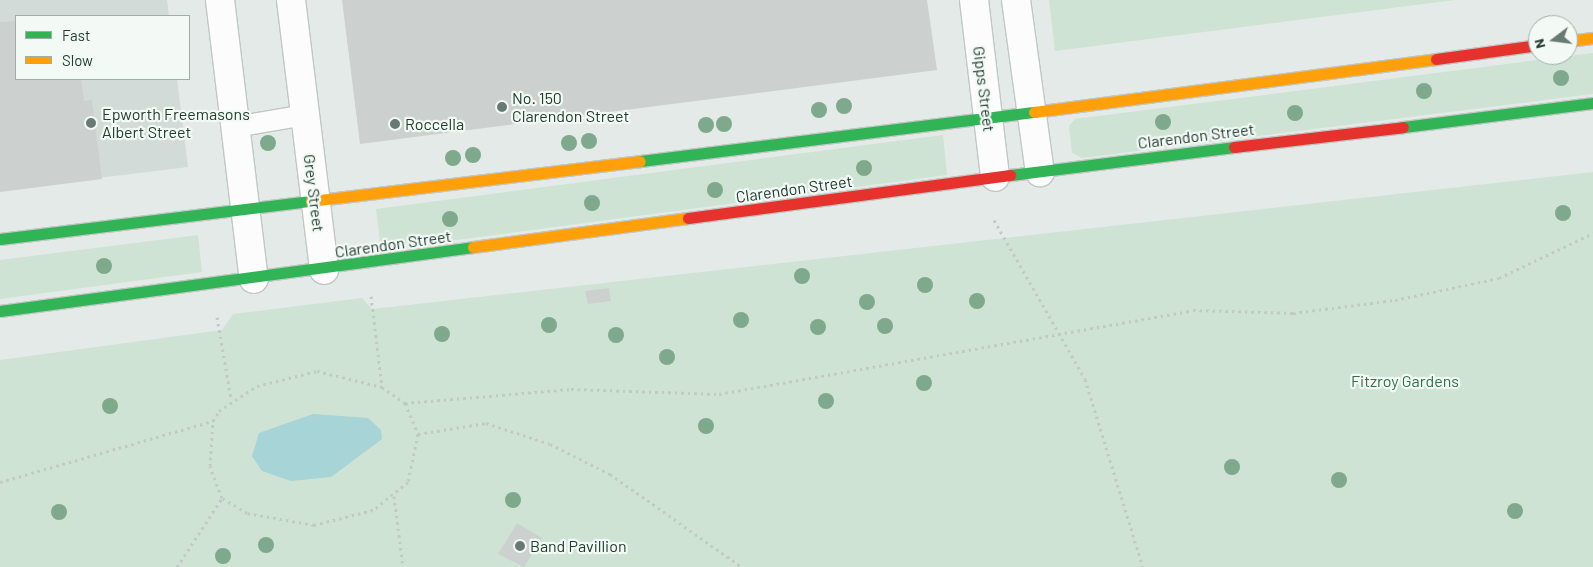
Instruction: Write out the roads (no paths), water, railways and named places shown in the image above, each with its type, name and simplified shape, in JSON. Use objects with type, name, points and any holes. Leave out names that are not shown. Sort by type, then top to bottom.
[{"type":"street","points":[[220,0],[254,279]]},
{"type":"street","name":"Grey Street","points":[[291,0],[324,270]]},
{"type":"street","points":[[974,8],[1016,5],[1040,172]]},
{"type":"street","name":"Gipps Street","points":[[974,8],[995,177]]},
{"type":"street","points":[[1578,40],[1593,38]]},
{"type":"street","points":[[0,239],[316,202],[988,118],[1528,46]]},
{"type":"street","name":"Clarendon Street","points":[[0,311],[324,270],[995,177],[1593,103]]},
{"type":"lane","points":[[236,127],[305,115]]},
{"type":"water","points":[[313,414],[368,418],[381,430],[382,439],[331,477],[291,481],[262,471],[252,456],[259,433]]},
{"type":"place","name":"No. 150 Clarendon Street","points":[[502,107]]},
{"type":"place","name":"Epworth Freemasons Albert Street","points":[[91,123]]},
{"type":"place","name":"Roccella","points":[[395,124]]},
{"type":"place","name":"Band Pavillion","points":[[520,546]]},
{"type":"park label","name":"Fitzroy Gardens","points":[[1405,381]]}]
